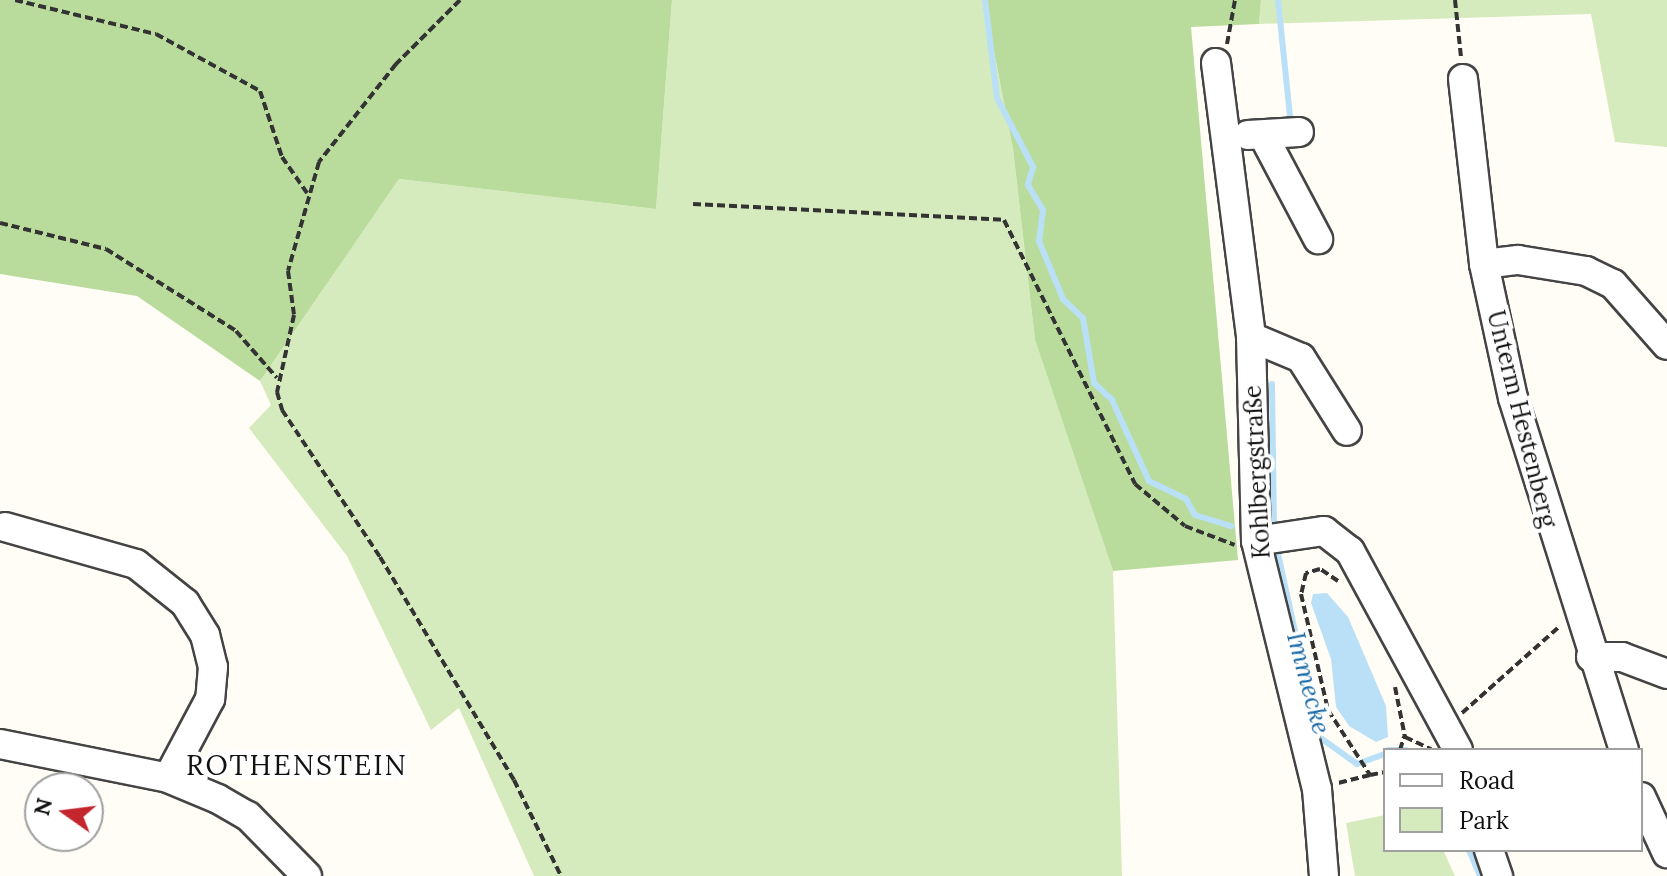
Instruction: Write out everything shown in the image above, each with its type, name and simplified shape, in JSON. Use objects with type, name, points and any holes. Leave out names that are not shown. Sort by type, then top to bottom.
[{"type":"street","name":"Kohlbergstraße","points":[[1216,63],[1251,337],[1258,548],[1317,789],[1324,876]]},
{"type":"street","name":"Unterm Hestenberg","points":[[1463,79],[1484,264],[1537,491],[1623,748]]},
{"type":"street","points":[[1227,134],[1299,132]]},
{"type":"street","points":[[1263,135],[1318,239]]},
{"type":"street","points":[[1484,264],[1518,260],[1586,271],[1613,284],[1667,345]]},
{"type":"street","points":[[1251,337],[1301,358],[1347,431]]},
{"type":"street","points":[[5,527],[136,564],[185,603],[205,635],[210,699],[168,778]]},
{"type":"street","points":[[1258,548],[1324,531],[1350,551],[1453,738]]},
{"type":"street","points":[[1591,657],[1622,657],[1667,674]]},
{"type":"street","points":[[0,744],[168,778],[248,816],[307,876]]},
{"type":"street","points":[[1643,801],[1667,853]]},
{"type":"street","points":[[1490,852],[1498,876]]},
{"type":"path","points":[[15,0],[156,34],[260,91],[282,157],[307,193]]},
{"type":"path","points":[[460,0],[352,115],[307,193],[288,271],[294,315],[277,378],[282,410],[380,557],[514,780],[561,876]]},
{"type":"path","points":[[1216,63],[1232,35],[1235,0]]},
{"type":"path","points":[[1455,0],[1463,79]]},
{"type":"path","points":[[693,204],[1004,220],[1135,484],[1185,526],[1258,548]]},
{"type":"path","points":[[0,223],[106,249],[236,331],[277,378]]},
{"type":"path","points":[[1346,590],[1320,569],[1306,573],[1301,594],[1328,710],[1337,731],[1365,757],[1370,775]]},
{"type":"path","points":[[1453,738],[1576,612]]},
{"type":"path","points":[[1391,677],[1405,737],[1401,748]]},
{"type":"path","points":[[1405,737],[1429,748]]},
{"type":"path","points":[[1317,789],[1383,772]]},
{"type":"green space","points":[[0,0],[672,0],[656,209],[399,179],[260,381],[137,296],[0,274]]},
{"type":"green space","points":[[672,0],[984,0],[1013,149],[1035,340],[1113,571],[1122,876],[534,876],[459,708],[431,730],[347,556],[249,428],[271,405],[260,381],[399,179],[656,209]]},
{"type":"green space","points":[[984,0],[1261,0],[1259,24],[1191,27],[1238,560],[1113,571],[1035,340],[1013,149]]},
{"type":"green space","points":[[1261,0],[1667,0],[1667,147],[1615,142],[1591,14],[1259,24]]},
{"type":"green space","points":[[1383,815],[1383,852],[1444,852],[1455,876],[1355,876],[1346,823]]},
{"type":"water","points":[[1327,593],[1348,617],[1386,706],[1388,737],[1376,742],[1349,726],[1336,707],[1331,659],[1311,603],[1313,594]]},
{"type":"waterway","name":"Immecke","points":[[985,0],[997,98],[1033,167],[1028,185],[1043,210],[1039,241],[1063,299],[1083,318],[1094,383],[1112,400],[1149,481],[1186,499],[1195,515],[1231,526]]},
{"type":"waterway","points":[[1278,0],[1290,116]]},
{"type":"waterway","points":[[1272,384],[1274,522]]},
{"type":"waterway","name":"Immecke","points":[[1278,554],[1318,736],[1357,764],[1383,755]]},
{"type":"waterway","name":"Immecke","points":[[1470,852],[1480,876]]},
{"type":"district","name":"ROTHENSTEIN","points":[[297,765]]}]
